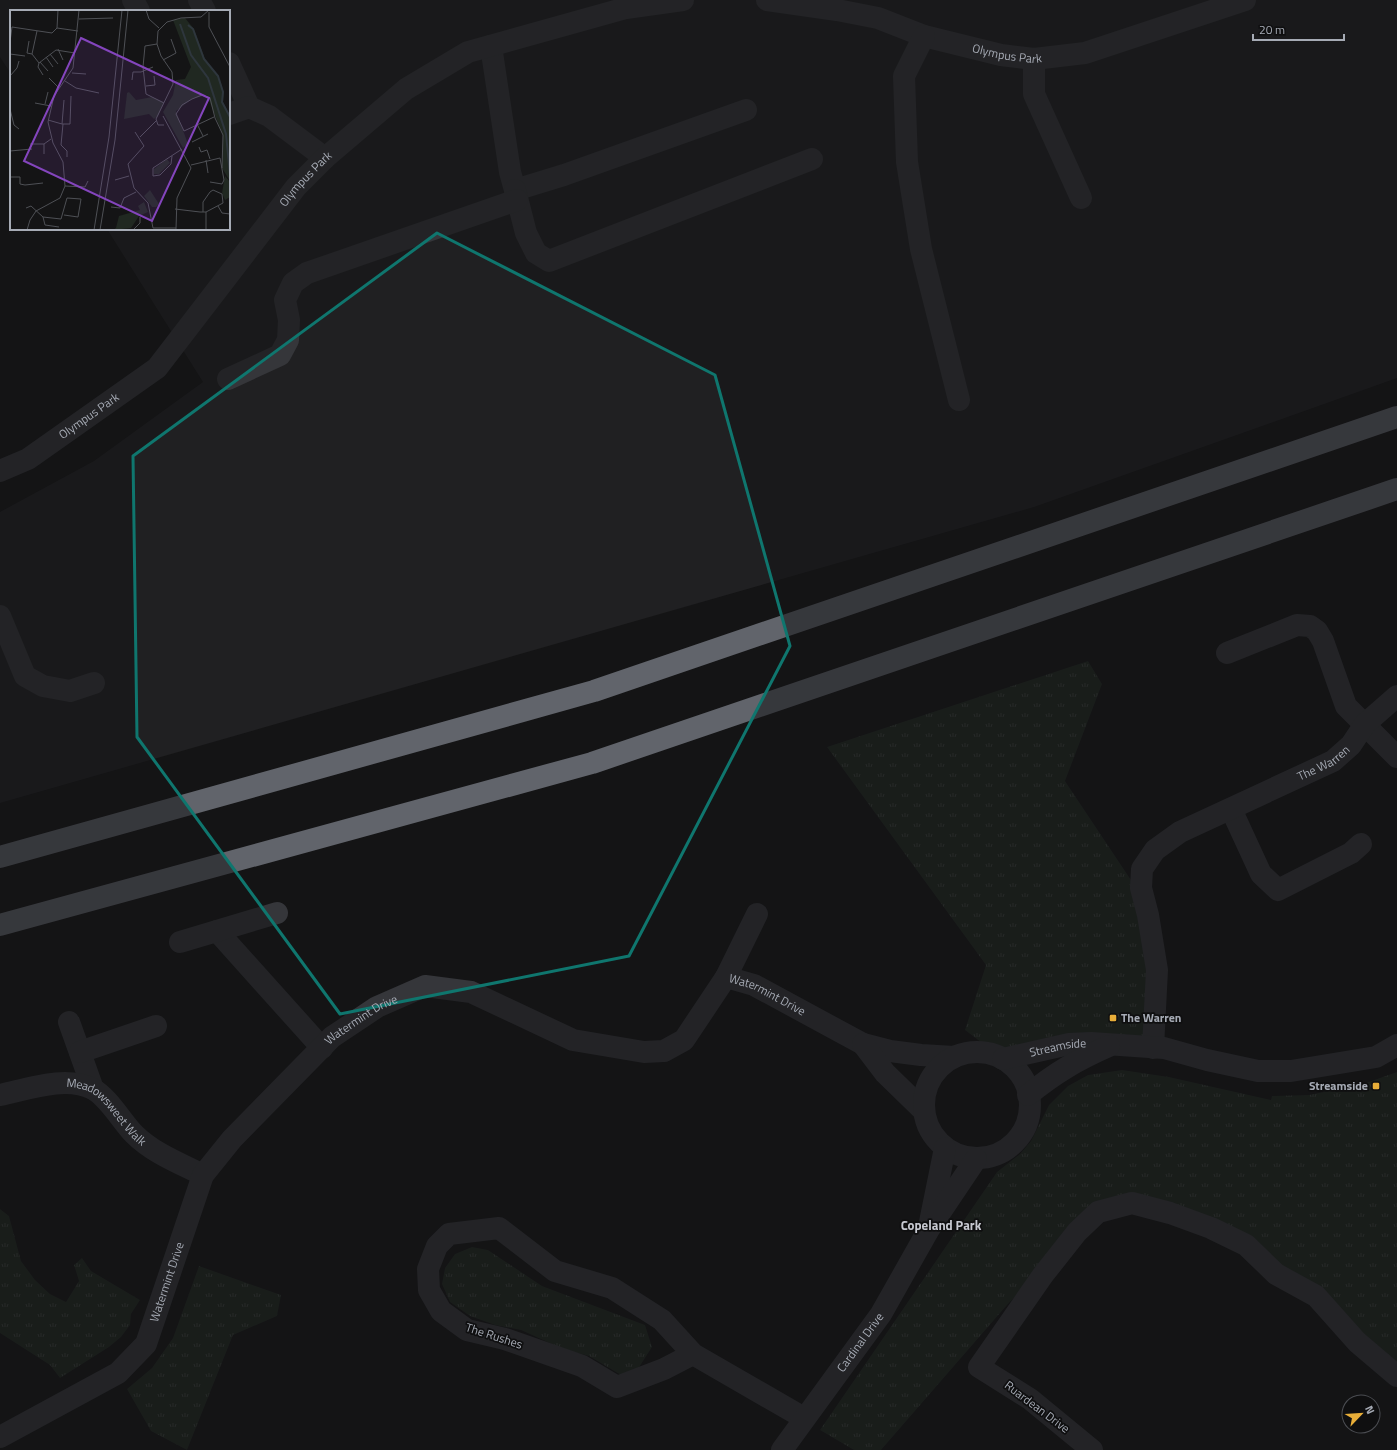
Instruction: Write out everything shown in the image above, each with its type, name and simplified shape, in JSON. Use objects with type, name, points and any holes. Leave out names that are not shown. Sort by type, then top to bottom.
[{"type":"highway","points":[[0,857],[594,691],[1397,417]]},
{"type":"highway","points":[[0,925],[592,763],[1397,489]]},
{"type":"street","points":[[133,0],[138,10]]},
{"type":"street","points":[[199,0],[204,10]]},
{"type":"street","name":"Olympus Park","points":[[0,470],[28,459],[157,368],[296,187],[325,158],[406,89],[468,52],[626,4],[683,0]]},
{"type":"street","name":"Olympus Park","points":[[767,0],[838,5],[878,18],[924,36],[1001,55],[1034,59],[1086,53],[1234,2]]},
{"type":"street","points":[[924,36],[904,76],[907,162],[921,249],[959,400]]},
{"type":"street","points":[[491,46],[510,172],[526,233],[536,253],[549,261],[812,159]]},
{"type":"street","points":[[1034,59],[1034,94],[1081,198]]},
{"type":"street","points":[[230,65],[249,107],[269,116],[325,158]]},
{"type":"street","points":[[230,114],[249,107]]},
{"type":"street","points":[[228,379],[280,356],[288,340],[289,320],[285,300],[293,283],[307,273],[516,195],[564,175],[746,110]]},
{"type":"street","points":[[0,616],[25,676],[43,686],[70,690],[94,683]]},
{"type":"street","points":[[1227,653],[1297,625],[1310,626],[1317,631],[1323,641],[1346,706],[1397,757]]},
{"type":"street","name":"The Warren","points":[[1153,1048],[1157,970],[1148,915],[1141,888],[1142,869],[1155,850],[1180,832],[1333,761],[1351,745],[1364,724],[1397,696]]},
{"type":"street","points":[[1231,809],[1261,874],[1278,890],[1351,852],[1361,844]]},
{"type":"street","points":[[180,942],[277,913]]},
{"type":"street","points":[[726,977],[757,914]]},
{"type":"street","points":[[218,931],[322,1048]]},
{"type":"street","name":"Watermint Drive","points":[[0,1437],[118,1372],[146,1344],[203,1175],[232,1139],[332,1037],[377,1007],[425,986],[471,992],[573,1040],[644,1052],[664,1051],[684,1040],[726,977],[754,985],[863,1044],[890,1051],[954,1057]]},
{"type":"street","points":[[69,1022],[93,1089]]},
{"type":"street","points":[[80,1052],[156,1026]]},
{"type":"street","name":"Streamside","points":[[1003,1059],[1069,1044],[1091,1043],[1164,1048],[1207,1060],[1258,1071],[1285,1071],[1376,1057],[1397,1045]]},
{"type":"street","name":"Watermint Drive","points":[[863,1044],[885,1073],[923,1110]]},
{"type":"street","name":"Streamside","points":[[1028,1095],[1049,1078],[1077,1060],[1112,1045]]},
{"type":"street","points":[[972,1052],[986,1052],[1003,1059],[1014,1067],[1027,1088],[1030,1115],[1023,1133],[1013,1145],[997,1155],[976,1159],[958,1156],[945,1148],[932,1135],[923,1110],[925,1091],[930,1079],[942,1064],[954,1057],[972,1052]]},
{"type":"street","name":"Meadowsweet Walk","points":[[0,1095],[40,1086],[70,1083],[93,1089],[115,1110],[134,1135],[159,1153],[203,1175]]},
{"type":"street","name":"Cardinal Drive","points":[[929,1229],[945,1148]]},
{"type":"street","name":"Cardinal Drive","points":[[782,1450],[881,1314],[929,1229],[976,1159]]},
{"type":"street","name":"Ruardean Drive","points":[[1092,1450],[1030,1399],[979,1367],[1043,1275],[1077,1232],[1098,1212],[1132,1203],[1170,1213],[1211,1228],[1246,1245],[1276,1274],[1316,1296],[1357,1342],[1397,1376]]},
{"type":"street","name":"The Rushes","points":[[693,1354],[664,1369],[617,1387],[582,1366],[505,1339],[467,1330],[441,1311],[429,1290],[428,1270],[437,1246],[449,1234],[499,1228],[554,1271],[612,1288],[662,1320],[693,1354],[804,1418]]},
{"type":"highlighted area","points":[[437,233],[715,375],[790,646],[629,956],[340,1014],[137,737],[133,456]]},
{"type":"shaded area","points":[[0,0],[1397,0],[1397,378],[1034,507],[0,803],[0,512],[94,461],[203,382],[108,230],[230,230],[230,10],[10,10],[10,72],[0,57]]},
{"type":"green space","points":[[1088,661],[1102,684],[1065,781],[1155,916],[1164,1047],[1003,1059],[965,1030],[986,965],[827,747]]},
{"type":"green space","points":[[1122,1070],[1169,1077],[1271,1100],[1272,1096],[1309,1095],[1363,1084],[1397,1072],[1397,1376],[1316,1296],[1171,1213],[1098,1212],[1007,1305],[881,1450],[854,1450],[820,1430],[997,1172],[1020,1154],[1031,1141],[1049,1105],[1068,1086],[1088,1075]]},
{"type":"green space","points":[[0,1209],[9,1216],[21,1261],[35,1280],[50,1294],[66,1302],[79,1281],[74,1265],[82,1258],[91,1271],[140,1300],[131,1314],[130,1325],[121,1337],[109,1347],[60,1378],[50,1365],[0,1333]]},
{"type":"green space","points":[[472,1247],[488,1250],[542,1286],[645,1325],[652,1347],[636,1372],[621,1375],[589,1356],[563,1349],[521,1330],[495,1325],[470,1316],[450,1302],[442,1284],[445,1268],[455,1254]]},
{"type":"green space","points":[[199,1266],[281,1295],[277,1316],[233,1335],[187,1450],[151,1431],[127,1389],[152,1368],[173,1338]]},
{"type":"place","name":"The Warren","points":[[1113,1018]]},
{"type":"place","name":"Streamside","points":[[1376,1086]]},
{"type":"district","name":"Copeland Park","points":[[941,1225]]}]
